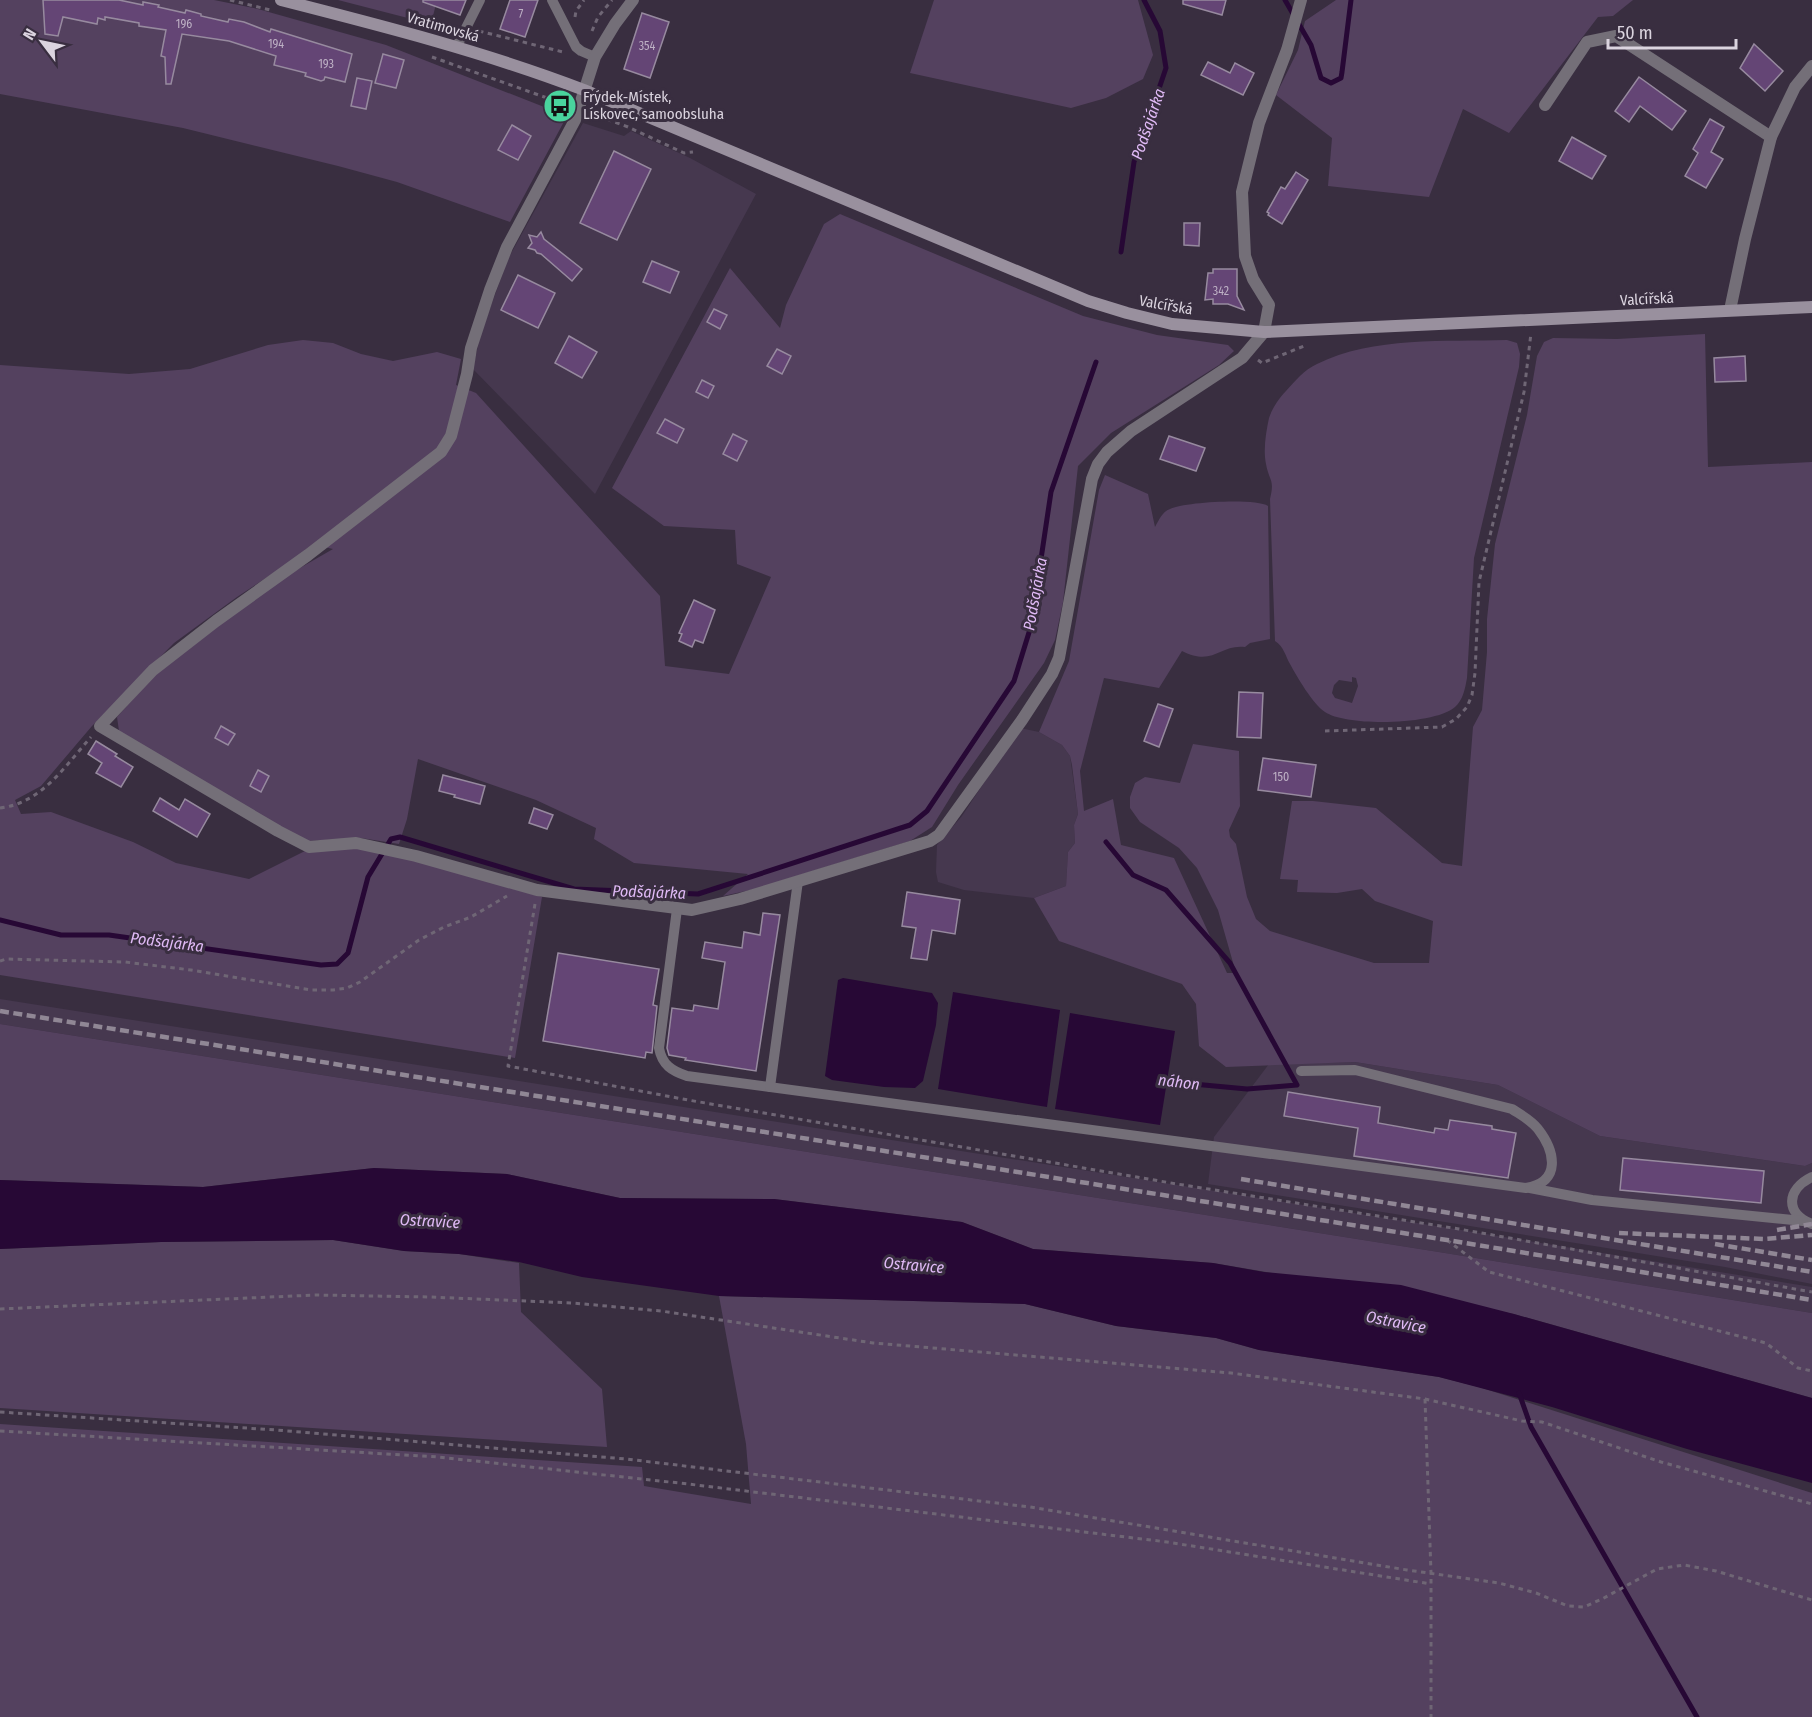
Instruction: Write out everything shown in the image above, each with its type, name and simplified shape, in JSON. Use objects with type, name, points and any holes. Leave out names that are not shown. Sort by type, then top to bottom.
[{"type":"main road","name":"Vratimovská","points":[[281,0],[457,46],[560,81]]},
{"type":"main road","name":"Valcířská","points":[[560,81],[1088,301],[1172,324],[1264,333],[1812,308]]},
{"type":"street","points":[[633,0],[596,57],[574,120],[503,257],[471,348],[452,436],[441,452],[308,555],[216,621],[153,670],[100,726],[309,847],[356,843],[376,846],[537,890],[692,910],[709,908],[930,842],[939,835],[1022,720],[1052,674],[1059,658],[1092,479],[1098,465],[1107,452],[1131,431],[1242,358],[1264,333],[1269,305],[1253,279],[1245,256],[1242,192],[1259,123],[1292,35],[1301,4]]},
{"type":"street","points":[[1545,105],[1587,42],[1616,36],[1771,137]]},
{"type":"street","points":[[1730,310],[1745,238],[1771,137],[1795,87],[1812,66]]},
{"type":"lane","points":[[457,46],[480,0]]},
{"type":"lane","points":[[552,0],[576,47],[596,57]]},
{"type":"lane","points":[[770,1087],[798,881]]},
{"type":"lane","points":[[677,909],[659,1038],[660,1056],[669,1068],[687,1076],[1526,1188],[1592,1200],[1808,1223]]},
{"type":"lane","points":[[1301,1071],[1355,1070],[1512,1109],[1529,1119],[1539,1129],[1553,1160],[1548,1177],[1540,1184],[1526,1188]]},
{"type":"lane","points":[[1808,1223],[1795,1214],[1792,1205],[1794,1192],[1800,1182],[1812,1177]]},
{"type":"path","points":[[230,0],[273,10]]},
{"type":"path","points":[[576,21],[575,14],[584,0]]},
{"type":"path","points":[[466,28],[554,51],[568,52],[588,37],[590,38],[598,17],[612,0]]},
{"type":"path","points":[[429,56],[628,127],[684,153],[700,151]]},
{"type":"path","points":[[1325,731],[1442,727],[1456,719],[1467,707],[1475,673],[1479,582],[1524,392],[1532,319]]},
{"type":"path","points":[[1246,353],[1262,363],[1309,344]]},
{"type":"path","points":[[0,808],[15,806],[46,789],[100,726]]},
{"type":"path","points":[[0,961],[6,959],[125,962],[191,970],[311,990],[348,988],[419,940],[471,917],[501,900],[519,885]]},
{"type":"path","points":[[537,890],[508,1066],[688,1100],[1177,1184],[1459,1229],[1812,1292]]},
{"type":"path","points":[[1447,1240],[1489,1272],[1766,1343],[1798,1368],[1812,1371]]},
{"type":"path","points":[[0,1309],[316,1295],[573,1303],[660,1311],[873,1343],[1231,1373],[1425,1399],[1522,1421],[1542,1422],[1661,1462],[1812,1504]]},
{"type":"path","points":[[1425,1399],[1431,1573],[1431,1717]]},
{"type":"path","points":[[0,1412],[276,1430],[626,1459],[1030,1507],[1499,1583],[1536,1593],[1568,1606],[1584,1607],[1657,1569],[1684,1565],[1716,1571],[1812,1600]]},
{"type":"path","points":[[0,1431],[438,1457],[486,1462],[1167,1542],[1431,1584]]},
{"type":"shaded area","points":[[0,0],[214,0],[258,9],[386,45],[567,116],[510,222],[397,182],[338,166],[183,128],[0,94]]},
{"type":"shaded area","points":[[338,0],[437,0],[431,24]]},
{"type":"shaded area","points":[[934,0],[1138,0],[1153,55],[1143,79],[1106,98],[1071,108],[910,73]]},
{"type":"shaded area","points":[[1336,0],[1633,0],[1613,16],[1598,17],[1509,133],[1463,109],[1429,197],[1328,186],[1332,138],[1276,95],[1298,50],[1305,21]]},
{"type":"shaded area","points":[[583,123],[624,136],[631,131],[690,158],[756,194],[595,494],[473,369],[480,336],[508,259]]},
{"type":"shaded area","points":[[840,214],[1083,316],[1157,335],[1228,345],[1234,351],[1219,365],[1111,433],[1078,466],[1063,602],[1055,640],[1044,663],[958,785],[932,827],[910,841],[755,889],[723,896],[748,874],[634,863],[594,839],[596,828],[536,800],[418,759],[407,819],[399,844],[361,838],[308,841],[284,830],[119,731],[117,717],[154,676],[274,583],[333,549],[316,545],[237,597],[174,643],[92,726],[41,786],[15,800],[21,814],[51,812],[133,842],[176,863],[249,879],[307,850],[355,848],[395,855],[542,897],[515,1058],[0,975],[0,365],[129,374],[190,369],[268,345],[303,340],[333,343],[361,354],[393,361],[437,352],[461,359],[456,385],[476,393],[660,596],[665,666],[729,674],[771,577],[737,564],[735,530],[664,526],[612,488],[730,268],[780,328],[786,305],[824,224]]},
{"type":"shaded area","points":[[1705,334],[1708,467],[1812,462],[1812,1163],[1805,1166],[1600,1136],[1498,1085],[1355,1062],[1226,1067],[1199,1046],[1196,1004],[1182,984],[1059,941],[1034,898],[1066,886],[1068,852],[1075,843],[1074,825],[1078,814],[1070,756],[1062,745],[1039,732],[1069,661],[1099,490],[1105,475],[1148,494],[1155,527],[1165,512],[1178,507],[1235,502],[1250,502],[1268,506],[1270,639],[1202,657],[1182,651],[1159,688],[1104,678],[1080,771],[1084,811],[1113,799],[1121,845],[1174,858],[1227,973],[1236,973],[1218,910],[1197,868],[1179,848],[1140,822],[1130,808],[1130,797],[1135,783],[1145,777],[1180,783],[1193,744],[1239,751],[1240,806],[1229,830],[1230,837],[1236,844],[1247,897],[1256,919],[1270,931],[1374,963],[1429,963],[1433,921],[1375,901],[1362,889],[1337,893],[1297,892],[1298,880],[1280,879],[1292,801],[1376,808],[1442,863],[1462,866],[1473,727],[1482,710],[1487,652],[1487,619],[1495,544],[1527,415],[1537,356],[1544,342],[1553,338],[1617,339]]},
{"type":"shaded area","points":[[1507,340],[1517,343],[1520,354],[1519,367],[1474,558],[1467,678],[1460,701],[1445,713],[1391,722],[1352,720],[1325,712],[1315,703],[1275,641],[1270,499],[1272,484],[1265,459],[1270,415],[1281,397],[1312,366],[1339,355],[1410,342]],"holes":[[[1352,677],[1356,678],[1358,686],[1352,703],[1335,698],[1332,693],[1334,685],[1339,680],[1352,682]]]},
{"type":"shaded area","points":[[1020,728],[1039,732],[1062,745],[1070,756],[1078,814],[1074,825],[1075,843],[1068,852],[1066,886],[1034,898],[964,890],[938,882],[937,845],[962,816]]},
{"type":"shaded area","points":[[0,999],[1812,1287],[1812,1313],[0,1024]]},
{"type":"shaded area","points":[[0,1024],[1812,1313],[1812,1398],[1514,1314],[1213,1263],[1033,1249],[962,1222],[774,1199],[620,1198],[507,1174],[374,1168],[203,1187],[0,1180]]},
{"type":"shaded area","points":[[1355,1062],[1498,1085],[1600,1136],[1805,1166],[1812,1163],[1812,1284],[1725,1267],[1208,1184],[1214,1137],[1269,1064]]},
{"type":"shaded area","points":[[333,1240],[404,1251],[459,1254],[519,1263],[521,1312],[602,1389],[607,1447],[0,1408],[0,1249],[161,1242]]},
{"type":"shaded area","points":[[719,1296],[1025,1304],[1116,1326],[1216,1338],[1259,1350],[1439,1377],[1479,1387],[1812,1493],[1812,1717],[0,1717],[0,1424],[642,1467],[644,1486],[751,1504],[746,1444]]},
{"type":"water","points":[[843,978],[932,993],[938,1003],[936,1025],[923,1081],[915,1088],[884,1087],[832,1080],[825,1076],[838,980]]},
{"type":"water","points":[[953,992],[1060,1010],[1047,1107],[938,1089]]},
{"type":"water","points":[[1070,1013],[1175,1031],[1160,1125],[1055,1109]]},
{"type":"water","name":"Ostravice","points":[[374,1168],[507,1174],[620,1198],[774,1199],[962,1222],[1033,1249],[1213,1263],[1264,1272],[1401,1285],[1514,1314],[1812,1398],[1812,1483],[1687,1449],[1552,1407],[1439,1377],[1259,1350],[1216,1338],[1116,1326],[1025,1304],[719,1296],[582,1277],[519,1262],[459,1254],[404,1251],[333,1240],[161,1242],[0,1249],[0,1180],[203,1187]]},
{"type":"building","points":[[43,0],[119,0],[143,5],[143,2],[185,13],[186,10],[228,22],[229,19],[244,22],[270,32],[271,29],[352,54],[345,82],[325,77],[321,81],[305,76],[306,73],[274,65],[276,56],[229,41],[182,34],[171,84],[166,84],[165,57],[161,56],[166,30],[105,17],[105,20],[98,18],[97,24],[63,17],[58,36],[45,34]]},
{"type":"building","points":[[423,0],[466,0],[460,15],[423,2]]},
{"type":"building","points":[[510,0],[538,0],[525,37],[500,29]]},
{"type":"building","points":[[1183,0],[1226,0],[1222,15],[1183,4]]},
{"type":"building","points":[[642,13],[669,22],[650,78],[624,69]]},
{"type":"building","points":[[1754,44],[1783,71],[1765,91],[1740,68]]},
{"type":"building","points":[[383,54],[404,60],[396,88],[375,83]]},
{"type":"building","points":[[1208,62],[1230,73],[1235,63],[1254,73],[1243,95],[1201,75]]},
{"type":"building","points":[[1639,77],[1686,111],[1672,130],[1640,106],[1629,122],[1615,111]]},
{"type":"building","points":[[357,78],[372,81],[366,109],[351,106]]},
{"type":"building","points":[[1710,119],[1724,127],[1711,152],[1723,159],[1706,188],[1685,176],[1698,153],[1693,149]]},
{"type":"building","points":[[512,125],[531,136],[518,160],[498,150]]},
{"type":"building","points":[[1572,137],[1606,156],[1592,179],[1559,161]]},
{"type":"building","points":[[614,151],[651,169],[617,240],[580,223]]},
{"type":"building","points":[[1296,172],[1308,180],[1282,224],[1267,212],[1281,187],[1285,189]]},
{"type":"building","points":[[1184,223],[1200,223],[1199,246],[1184,245]]},
{"type":"building","points":[[541,232],[544,239],[582,269],[572,281],[541,254],[528,248],[532,243],[529,235],[537,237]]},
{"type":"building","points":[[652,261],[679,272],[670,293],[643,282]]},
{"type":"building","points":[[1213,269],[1237,269],[1237,296],[1244,310],[1228,304],[1213,304],[1213,299],[1205,300],[1208,273],[1213,273]]},
{"type":"building","points":[[518,275],[555,293],[538,328],[501,310]]},
{"type":"building","points":[[714,309],[727,315],[720,329],[707,322]]},
{"type":"building","points":[[569,336],[597,352],[582,378],[555,363]]},
{"type":"building","points":[[777,349],[791,356],[782,374],[767,366]]},
{"type":"building","points":[[1745,356],[1746,381],[1715,382],[1714,358]]},
{"type":"building","points":[[702,380],[714,386],[708,398],[696,392]]},
{"type":"building","points":[[665,419],[684,429],[677,443],[657,433]]},
{"type":"building","points":[[733,434],[747,441],[737,461],[723,454]]},
{"type":"building","points":[[1169,436],[1205,448],[1196,471],[1160,459]]},
{"type":"building","points":[[694,600],[715,610],[703,643],[695,640],[692,647],[679,641],[682,634],[679,633]]},
{"type":"building","points":[[1239,692],[1263,693],[1261,738],[1237,737]]},
{"type":"building","points":[[1158,704],[1173,709],[1159,747],[1144,741]]},
{"type":"building","points":[[221,726],[235,734],[228,745],[215,738]]},
{"type":"building","points":[[96,741],[133,767],[121,787],[96,773],[102,763],[88,754]]},
{"type":"building","points":[[1263,758],[1316,765],[1311,797],[1258,790]]},
{"type":"building","points":[[258,770],[269,776],[261,792],[250,786]]},
{"type":"building","points":[[443,775],[485,786],[480,804],[439,791]]},
{"type":"building","points":[[160,798],[179,810],[185,799],[210,814],[197,837],[153,811]]},
{"type":"building","points":[[534,808],[553,815],[547,829],[529,823]]},
{"type":"building","points":[[907,892],[960,900],[955,934],[932,930],[927,960],[911,958],[916,928],[902,926]]},
{"type":"building","points":[[763,913],[780,915],[756,1071],[685,1060],[686,1058],[669,1055],[667,1048],[672,1008],[693,1011],[694,1005],[718,1009],[725,962],[702,958],[705,942],[742,948],[744,932],[760,935]]},
{"type":"building","points":[[558,953],[659,969],[653,1005],[657,1006],[652,1053],[646,1052],[645,1058],[543,1041]]},
{"type":"building","points":[[1288,1092],[1380,1107],[1378,1123],[1434,1133],[1435,1128],[1448,1130],[1450,1120],[1492,1126],[1492,1129],[1516,1133],[1508,1178],[1354,1156],[1358,1128],[1284,1116]]},
{"type":"building","points":[[1623,1158],[1764,1171],[1761,1203],[1620,1190]]},
{"type":"waterway","name":"Podšajárka","points":[[1121,252],[1134,162],[1166,68],[1160,31],[1144,0]]},
{"type":"waterway","name":"Podšajárka","points":[[1285,0],[1311,45],[1321,78],[1331,83],[1341,78],[1351,0]]},
{"type":"waterway","name":"Podšajárka","points":[[0,920],[61,935],[109,935],[321,965],[337,964],[348,953],[368,877],[391,839],[400,837],[574,889],[698,894],[910,825],[927,811],[1014,681],[1031,626],[1051,492],[1096,362]]},
{"type":"waterway","name":"náhon","points":[[1106,842],[1133,875],[1166,890],[1230,963],[1297,1085],[1247,1089],[1161,1081]]},
{"type":"waterway","points":[[1519,1393],[1531,1427],[1697,1717]]},
{"type":"railway","points":[[0,1011],[1812,1300]]},
{"type":"railway","points":[[1241,1179],[1812,1272]]},
{"type":"railway","points":[[1777,1230],[1812,1224]]},
{"type":"railway","points":[[1619,1233],[1763,1239],[1812,1235]]},
{"type":"railway","points":[[1715,1244],[1812,1260]]},
{"type":"place","name":"Frýdek-Místek, Lískovec, samoobsluha","points":[[560,106]]}]
